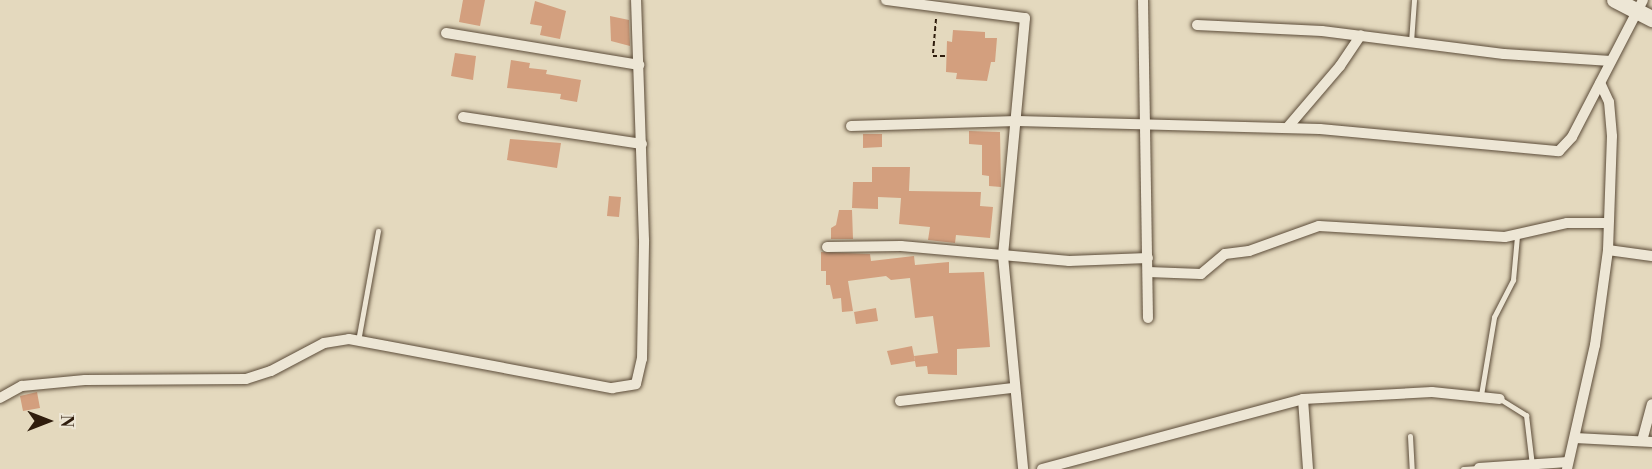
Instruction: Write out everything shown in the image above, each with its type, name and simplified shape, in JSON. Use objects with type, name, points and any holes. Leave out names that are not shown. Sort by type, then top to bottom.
[{"type":"street","points":[[0,398],[22,386],[85,380],[246,379],[271,371],[324,343],[358,341],[612,388],[636,384],[642,359],[642,144],[636,0]]},
{"type":"street","points":[[886,0],[936,7],[971,5],[1025,18],[1003,256],[1013,388],[1023,469]]},
{"type":"street","points":[[1143,0],[1147,125],[1148,318]]},
{"type":"street","points":[[851,126],[1017,121],[1287,128],[1559,151],[1566,146],[1611,61],[1644,10],[1615,0]]},
{"type":"street","points":[[1197,25],[1361,35],[1504,54],[1611,61]]},
{"type":"street","points":[[446,33],[639,65]]},
{"type":"street","points":[[1287,128],[1340,66],[1361,35]]},
{"type":"street","points":[[1479,468],[1567,466],[1599,324],[1608,250],[1611,117],[1606,93],[1600,83]]},
{"type":"street","points":[[462,117],[642,144]]},
{"type":"street","points":[[1148,272],[1201,274],[1225,254],[1249,251],[1319,226],[1517,236],[1567,223],[1608,223]]},
{"type":"street","points":[[827,247],[901,246],[1069,261],[1148,258]]},
{"type":"street","points":[[1608,250],[1652,256]]},
{"type":"street","points":[[900,401],[1013,388]]},
{"type":"street","points":[[1042,469],[1060,467],[1212,421],[1303,399],[1364,393],[1481,395],[1500,399]]},
{"type":"street","points":[[1303,399],[1308,469]]},
{"type":"street","points":[[1575,438],[1647,441],[1652,404]]},
{"type":"lane","points":[[1411,42],[1414,0]]},
{"type":"lane","points":[[358,341],[378,231]]},
{"type":"lane","points":[[1481,395],[1494,317],[1513,280],[1517,236]]},
{"type":"lane","points":[[1500,399],[1513,403],[1526,415],[1532,465]]},
{"type":"lane","points":[[1410,436],[1412,469]]},
{"type":"lane","points":[[1463,469],[1479,468]]},
{"type":"path","points":[[936,7],[933,56],[946,56]]},
{"type":"building","points":[[463,0],[485,0],[480,26],[459,22]]},
{"type":"building","points":[[535,1],[566,11],[560,39],[540,35],[542,26],[530,24]]},
{"type":"building","points":[[610,16],[629,20],[630,46],[611,41]]},
{"type":"building","points":[[953,30],[985,32],[985,38],[997,38],[995,62],[991,62],[987,81],[956,79],[957,73],[946,72],[947,41],[952,42]]},
{"type":"building","points":[[455,53],[476,56],[473,80],[451,76]]},
{"type":"building","points":[[511,60],[530,63],[529,68],[547,70],[546,74],[581,80],[577,102],[560,99],[561,94],[507,88]]},
{"type":"building","points":[[969,131],[1000,132],[1001,187],[989,186],[989,176],[982,175],[982,145],[969,144]]},
{"type":"building","points":[[863,134],[882,134],[882,147],[863,148]]},
{"type":"building","points":[[510,139],[561,143],[557,168],[507,160]]},
{"type":"building","points":[[872,167],[910,167],[909,191],[981,192],[980,206],[993,207],[990,238],[956,235],[955,243],[928,240],[930,227],[899,224],[901,198],[878,197],[878,209],[852,208],[853,182],[872,182]]},
{"type":"building","points":[[609,196],[621,197],[619,217],[607,216]]},
{"type":"building","points":[[839,210],[852,210],[853,239],[831,239],[831,228],[836,225]]},
{"type":"building","points":[[821,252],[870,254],[871,261],[914,256],[915,265],[949,262],[949,273],[984,272],[990,347],[957,349],[957,375],[928,374],[927,366],[916,367],[914,356],[938,353],[933,316],[915,318],[910,278],[891,280],[886,276],[848,281],[853,311],[842,312],[841,298],[833,299],[830,285],[826,285],[826,271],[821,271]]},
{"type":"building","points":[[876,308],[878,321],[856,324],[854,312]]},
{"type":"building","points":[[912,346],[915,361],[891,365],[887,351]]},
{"type":"building","points":[[37,392],[40,408],[23,411],[20,396]]}]
